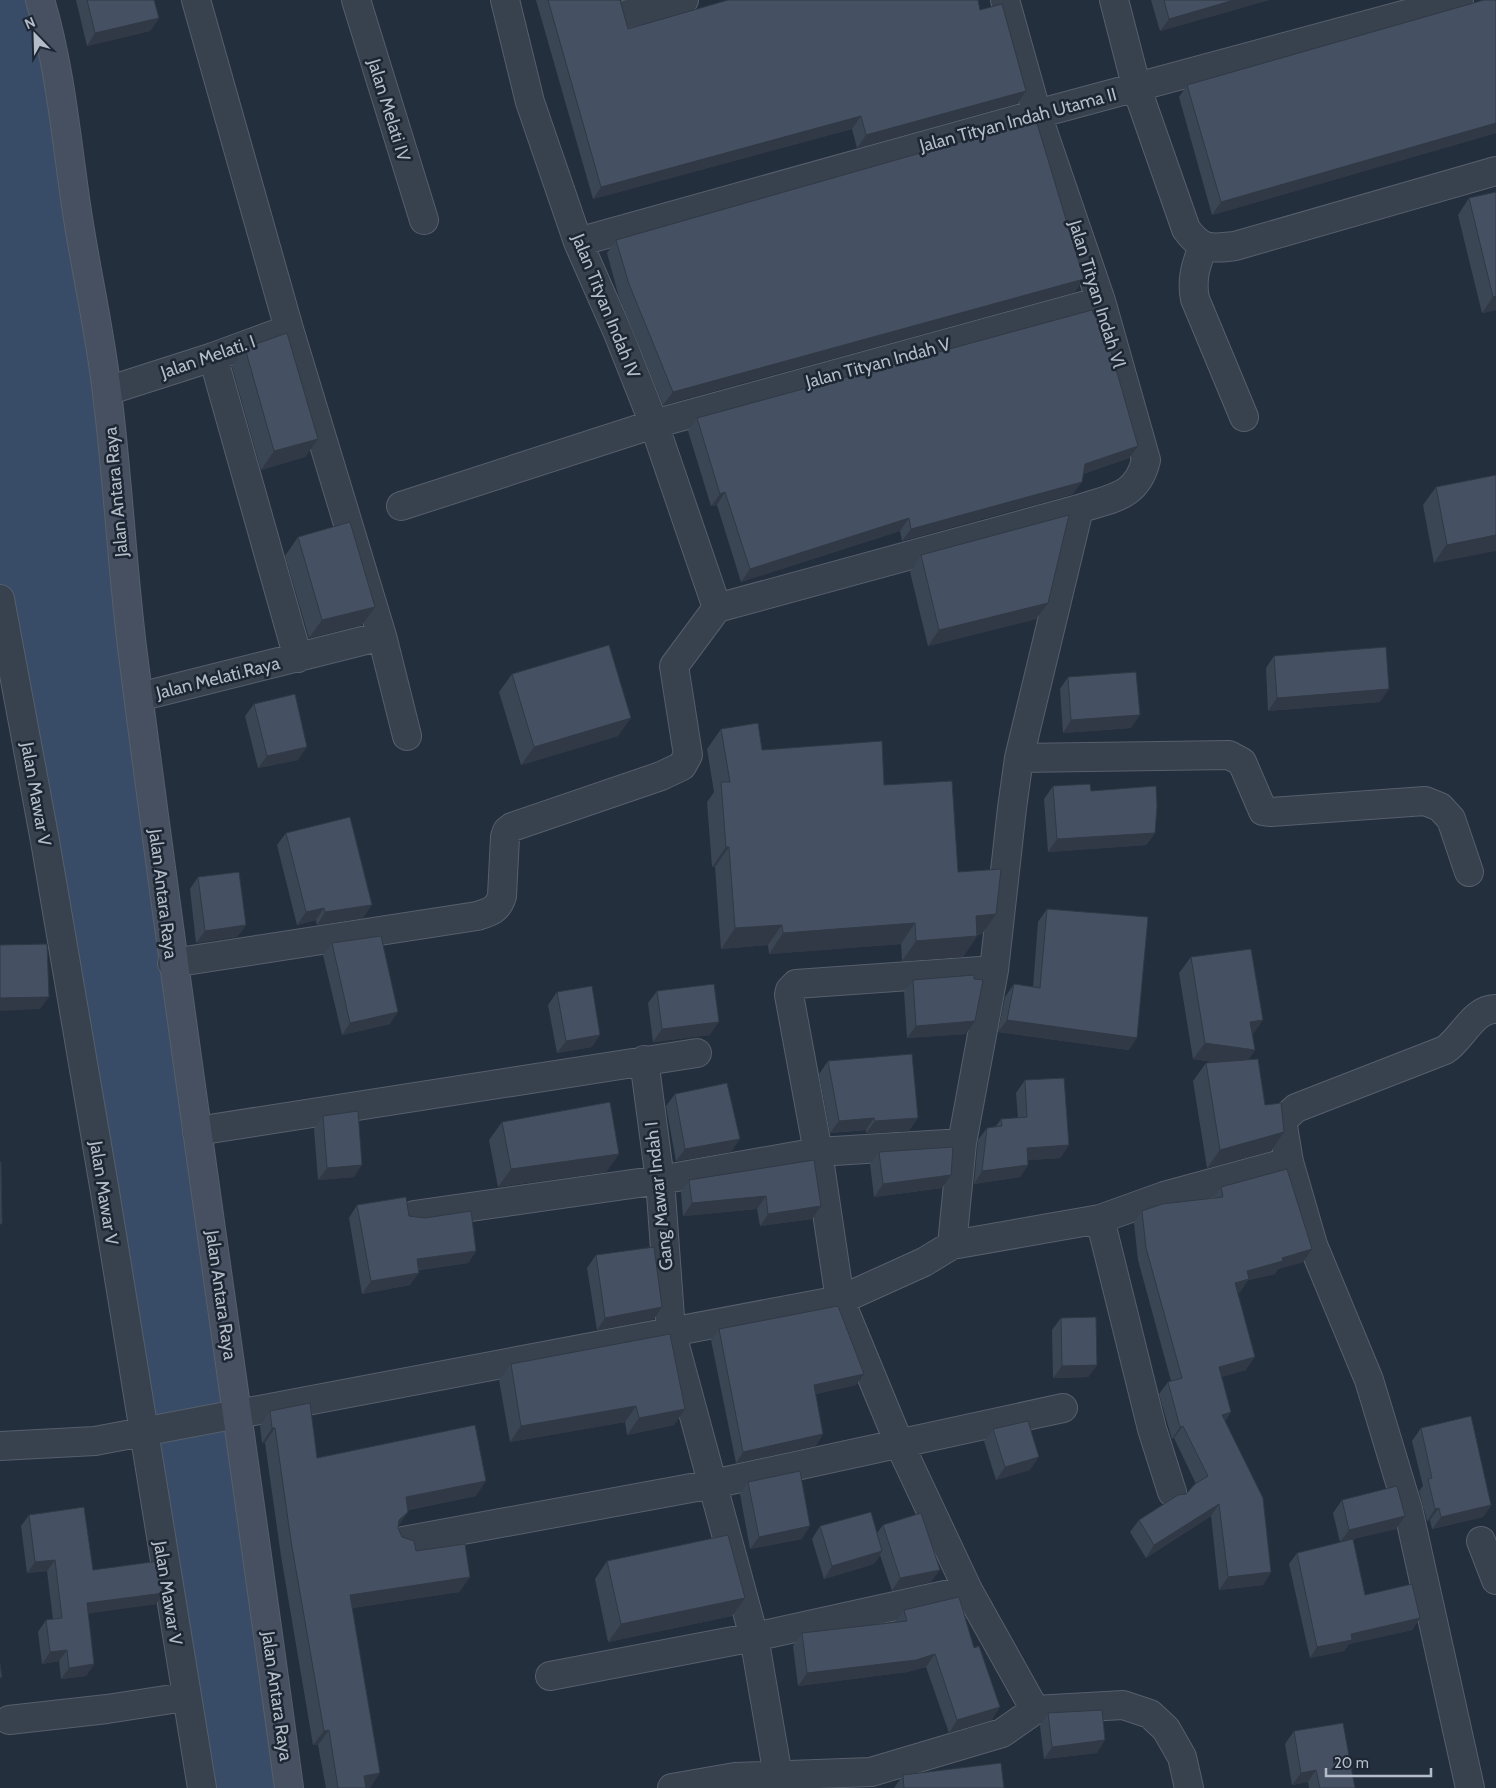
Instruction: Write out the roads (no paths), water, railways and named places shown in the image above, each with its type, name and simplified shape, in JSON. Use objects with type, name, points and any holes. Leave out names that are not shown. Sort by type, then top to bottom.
[{"type":"street","name":"Jalan Antara Raya","points":[[40,0],[48,26],[57,73],[107,391],[122,568],[172,963],[238,1414],[289,1788]]},
{"type":"street","points":[[196,0],[286,319],[382,636],[407,736]]},
{"type":"street","name":"Jalan Melati IV","points":[[356,0],[424,220]]},
{"type":"street","name":"Jalan Tityan Indah IV","points":[[505,0],[530,102],[578,242],[618,333],[654,424],[717,608]]},
{"type":"street","points":[[628,14],[684,0]]},
{"type":"street","name":"Jalan Tityan Indah Vl","points":[[1005,0],[1037,114],[1101,301],[1146,460],[1142,476],[1125,493],[1079,509]]},
{"type":"street","points":[[1114,0],[1137,89],[1186,229],[1194,240],[1203,246],[1216,248],[1235,246],[1496,171]]},
{"type":"street","name":"Jalan Tityan Indah Utama II","points":[[578,242],[1037,114],[1137,89],[1459,0]]},
{"type":"street","points":[[1203,246],[1192,283],[1195,299],[1244,417]]},
{"type":"street","name":"Jalan Tityan Indah V","points":[[401,506],[654,424],[1101,301]]},
{"type":"street","name":"Jalan Melati. I","points":[[107,391],[213,357],[286,319]]},
{"type":"street","points":[[213,357],[298,658]]},
{"type":"street","points":[[172,963],[477,916],[493,910],[500,904],[502,896],[505,837],[512,827],[634,786],[682,766],[688,755],[674,666],[717,608],[1079,509],[1019,758],[994,970],[962,1143],[952,1245]]},
{"type":"street","name":"Jalan Mawar V","points":[[0,599],[45,841],[102,1176],[185,1697],[202,1788]]},
{"type":"street","name":"Jalan Melati.Raya","points":[[139,698],[382,636]]},
{"type":"street","points":[[1019,758],[1229,755],[1242,762],[1263,811],[1271,812],[1425,800],[1440,807],[1451,819],[1469,872]]},
{"type":"street","points":[[994,970],[796,984],[789,995],[818,1152],[840,1300],[899,1443],[968,1590],[1035,1710]]},
{"type":"street","points":[[1470,1788],[1408,1510],[1369,1380],[1313,1245],[1289,1162],[1283,1126],[1286,1118],[1296,1108],[1445,1050],[1482,1012],[1496,1009]]},
{"type":"street","points":[[197,1131],[697,1053]]},
{"type":"street","name":"Gang Mawar Indah I","points":[[644,1060],[660,1180],[671,1331],[754,1636],[778,1776]]},
{"type":"street","points":[[414,1215],[660,1180],[818,1152],[962,1143]]},
{"type":"street","points":[[0,1446],[95,1441],[840,1300],[924,1262],[952,1245],[1100,1219],[1164,1196],[1289,1162]]},
{"type":"street","points":[[1100,1219],[1152,1429],[1172,1492]]},
{"type":"street","points":[[403,1541],[713,1484],[1063,1408]]},
{"type":"street","points":[[1481,1541],[1496,1580]]},
{"type":"street","points":[[550,1676],[754,1636],[968,1590]]},
{"type":"street","points":[[10,1720],[108,1709],[185,1697]]},
{"type":"street","points":[[672,1788],[735,1777],[871,1772],[1002,1734],[1035,1710],[1123,1705],[1150,1714],[1166,1729],[1182,1757],[1189,1788]]},
{"type":"water","points":[[0,0],[40,0],[286,1788],[202,1788],[0,599]]}]
